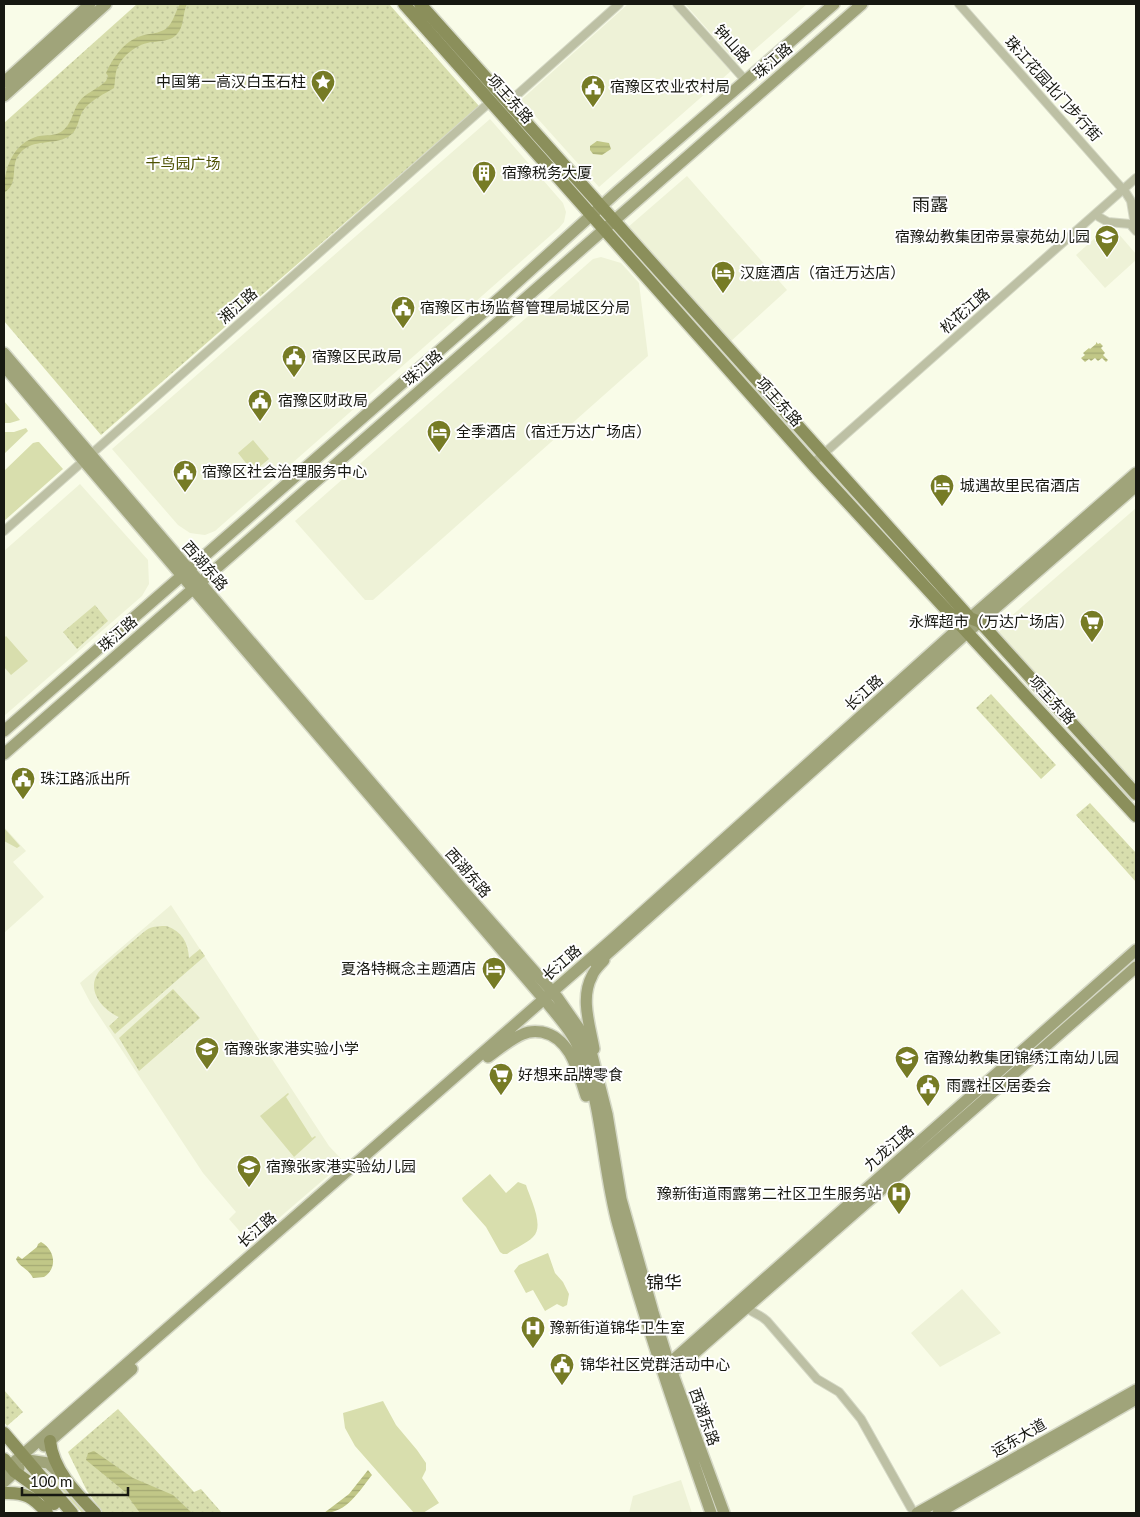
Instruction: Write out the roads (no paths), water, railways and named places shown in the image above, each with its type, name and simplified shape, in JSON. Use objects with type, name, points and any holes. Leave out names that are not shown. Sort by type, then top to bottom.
[{"type":"main road","name":"项王东路","points":[[404,4],[813,465],[1136,794]]},
{"type":"main road","name":"项王东路","points":[[420,4],[824,456],[1136,816]]},
{"type":"main road","points":[[4,1433],[72,1513]]},
{"type":"main road","points":[[50,1441],[51,1452],[58,1468],[95,1513]]},
{"type":"main road","points":[[8,1467],[47,1495],[62,1513]]},
{"type":"main road","points":[[4,1493],[23,1494],[35,1500],[47,1513]]},
{"type":"street","points":[[4,82],[90,4]]},
{"type":"street","points":[[4,96],[106,4]]},
{"type":"street","points":[[509,102],[619,4]]},
{"type":"street","name":"钟山路","points":[[677,4],[746,81]]},
{"type":"street","name":"珠江路","points":[[4,732],[601,206],[834,4]]},
{"type":"street","name":"珠江路","points":[[4,754],[862,4]]},
{"type":"street","name":"珠江花园北门步行街","points":[[959,4],[1125,191]]},
{"type":"street","name":"湘江路","points":[[4,531],[490,102]]},
{"type":"street","name":"松花江路","points":[[813,465],[1099,217],[1136,178]]},
{"type":"street","name":"松花江路","points":[[824,456],[1125,191],[1136,184]]},
{"type":"street","points":[[1125,191],[1131,201],[1136,222]]},
{"type":"street","points":[[1099,217],[1108,222],[1130,224],[1136,231]]},
{"type":"street","name":"西湖东路","points":[[4,353],[86,457]]},
{"type":"street","name":"西湖东路","points":[[4,366],[86,457],[550,998],[578,1027],[592,1055],[607,1114],[626,1222],[667,1371],[710,1513]]},
{"type":"street","name":"长江路","points":[[4,1482],[8,1467],[50,1441],[488,1057],[550,998],[615,948],[1136,473]]},
{"type":"street","name":"长江路","points":[[26,1457],[550,998],[970,624],[1136,486]]},
{"type":"street","points":[[607,1114],[587,1012],[587,994],[592,974],[615,948]]},
{"type":"street","name":"九龙江路","points":[[667,1371],[1136,950]]},
{"type":"street","name":"九龙江路","points":[[743,1304],[1136,967]]},
{"type":"street","name":"西湖东路","points":[[550,998],[580,1051],[595,1103],[609,1186],[644,1317],[724,1513]]},
{"type":"street","points":[[488,1057],[526,1032],[545,1033],[557,1039],[571,1055],[601,1134]]},
{"type":"street","points":[[743,1304],[751,1313],[762,1316],[767,1320],[820,1382],[839,1392],[850,1404],[872,1436],[914,1510]]},
{"type":"street","name":"运东大道","points":[[914,1510],[1136,1390]]},
{"type":"street","name":"运东大道","points":[[938,1513],[1136,1399]]},
{"type":"street","points":[[26,1457],[48,1463],[73,1488]]},
{"type":"street","points":[[8,1467],[35,1500]]},
{"type":"place","name":"中国第一高汉白玉石柱","points":[[323,103]]},
{"type":"place","name":"宿豫区农业农村局","points":[[593,108]]},
{"type":"place","name":"宿豫税务大厦","points":[[484,194]]},
{"type":"place","name":"宿豫幼教集团帝景豪苑幼儿园","points":[[1107,258]]},
{"type":"place","name":"汉庭酒店（宿迁万达店）","points":[[723,294]]},
{"type":"place","name":"宿豫区市场监督管理局城区分局","points":[[403,329]]},
{"type":"place","name":"宿豫区民政局","points":[[294,378]]},
{"type":"place","name":"宿豫区财政局","points":[[260,422]]},
{"type":"place","name":"全季酒店（宿迁万达广场店）","points":[[439,453]]},
{"type":"place","name":"宿豫区社会治理服务中心","points":[[185,493]]},
{"type":"place","name":"城遇故里民宿酒店","points":[[942,507]]},
{"type":"place","name":"永辉超市（万达广场店）","points":[[1092,643]]},
{"type":"place","name":"珠江路派出所","points":[[23,800]]},
{"type":"place","name":"夏洛特概念主题酒店","points":[[494,990]]},
{"type":"place","name":"宿豫张家港实验小学","points":[[207,1070]]},
{"type":"place","name":"宿豫幼教集团锦绣江南幼儿园","points":[[907,1079]]},
{"type":"place","name":"好想来品牌零食","points":[[501,1096]]},
{"type":"place","name":"雨露社区居委会","points":[[928,1107]]},
{"type":"place","name":"宿豫张家港实验幼儿园","points":[[249,1188]]},
{"type":"place","name":"豫新街道雨露第二社区卫生服务站","points":[[899,1215]]},
{"type":"place","name":"豫新街道锦华卫生室","points":[[533,1349]]},
{"type":"place","name":"锦华社区党群活动中心","points":[[562,1386]]},
{"type":"district","name":"雨露","points":[[930,205]]},
{"type":"district","name":"锦华","points":[[664,1283]]},
{"type":"park label","name":"千鸟园广场","points":[[183,164]]}]
